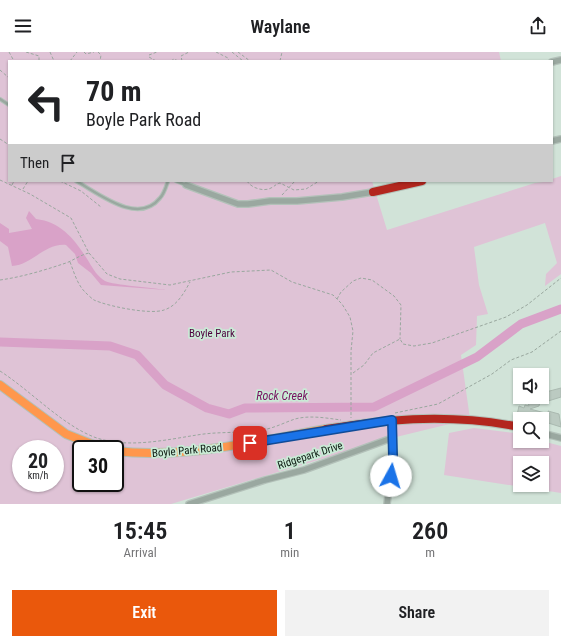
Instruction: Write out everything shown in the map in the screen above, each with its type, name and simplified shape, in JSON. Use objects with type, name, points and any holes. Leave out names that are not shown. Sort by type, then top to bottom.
[{"type":"street","points":[[186,185],[238,204],[255,204],[270,201],[297,201],[373,192],[418,182]]},
{"type":"street","points":[[0,385],[66,434],[81,440]]},
{"type":"street","points":[[387,504],[393,456],[393,417]]},
{"type":"street","name":"Boyle Park Road","points":[[124,452],[154,454],[193,452],[393,417],[470,419],[513,426]]},
{"type":"street","points":[[549,434],[561,438]]},
{"type":"street","name":"Ridgepark Drive","points":[[189,504],[264,480],[304,470],[392,438]]},
{"type":"lane","points":[[78,182],[108,201],[131,209],[145,208],[160,199],[168,182]]},
{"type":"lane","points":[[178,182],[186,185]]},
{"type":"path","points":[[26,52],[39,56],[39,60]]},
{"type":"path","points":[[71,60],[77,52]]},
{"type":"path","points":[[84,52],[86,54],[94,52]]},
{"type":"path","points":[[154,60],[149,57],[149,55],[157,52]]},
{"type":"path","points":[[182,60],[181,56],[190,52]]},
{"type":"path","points":[[216,52],[228,58],[229,60]]},
{"type":"path","points":[[232,52],[242,60]]},
{"type":"path","points":[[238,52],[249,60]]},
{"type":"path","points":[[0,70],[8,77]]},
{"type":"path","points":[[0,180],[22,190],[71,218],[90,253],[107,274],[120,279],[170,285],[231,272],[271,270],[292,282],[315,288],[337,299],[350,317],[351,324],[351,421]]},
{"type":"path","points":[[22,190],[27,182]]},
{"type":"path","points":[[62,182],[81,191],[101,207]]},
{"type":"path","points":[[248,182],[252,187],[269,190],[280,183],[294,190],[306,189],[317,182]]},
{"type":"path","points":[[270,201],[282,195],[294,182]]},
{"type":"path","points":[[0,280],[19,277],[70,262],[74,258],[90,253]]},
{"type":"path","points":[[70,262],[77,280],[84,291],[94,300],[116,306],[163,311],[172,306],[184,294],[190,281]]},
{"type":"path","points":[[337,299],[341,292],[353,281],[361,278],[372,280],[394,296],[401,306],[400,339],[403,344],[424,345],[506,317],[527,305],[561,278]]},
{"type":"path","points":[[393,417],[438,404],[492,374],[511,360],[538,348],[561,331]]},
{"type":"path","points":[[352,373],[364,365],[373,353],[400,339]]},
{"type":"path","points":[[0,370],[71,424],[95,437],[108,440],[146,442],[213,432],[266,429],[297,419],[318,417],[344,420]]},
{"type":"green space","name":"Boyle Park","points":[[0,52],[499,52],[501,60],[8,60],[8,182],[372,182],[387,230],[535,183],[553,182],[553,179],[561,176],[561,274],[545,286],[546,274],[557,263],[545,223],[474,247],[479,285],[488,314],[477,316],[476,345],[461,355],[470,419],[392,438],[171,504],[0,504]]},
{"type":"green space","points":[[474,428],[513,433],[513,448],[549,448],[549,443],[561,446],[561,493],[549,491],[549,456],[513,456],[513,486],[444,475],[449,433]]},
{"type":"shaded area","points":[[29,211],[36,219],[61,228],[79,247],[96,273],[105,281],[166,290],[101,285],[91,273],[78,263],[75,254],[66,245],[52,247],[26,262],[12,266],[8,247],[0,241],[0,223],[9,229],[9,233],[32,229],[26,218]]},
{"type":"building","points":[[561,388],[561,397],[549,401],[549,391]]},
{"type":"building","points":[[528,404],[539,404],[539,406],[530,409],[541,412],[518,412],[519,406],[524,408],[525,405],[529,406]]},
{"type":"building","points":[[548,411],[559,414],[561,427],[549,423]]},
{"type":"waterway","name":"Rock Creek","points":[[0,342],[110,346],[137,355],[165,385],[207,408],[229,414],[245,408],[374,407],[477,357],[521,324],[561,309]]},
{"type":"traffic: slow","points":[[0,385],[66,434],[81,440]]},
{"type":"traffic: slow","points":[[124,452],[168,453],[195,451],[221,448],[326,429]]},
{"type":"traffic: jam","points":[[373,192],[418,182]]},
{"type":"traffic: jam","points":[[326,429],[376,422],[423,419],[471,420],[513,426]]},
{"type":"route","points":[[250,443],[351,425],[392,420],[393,456],[391,476]]}]
